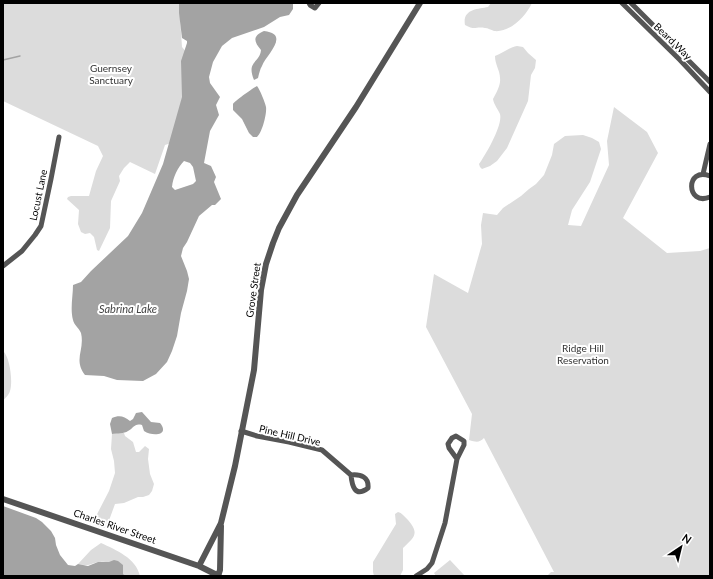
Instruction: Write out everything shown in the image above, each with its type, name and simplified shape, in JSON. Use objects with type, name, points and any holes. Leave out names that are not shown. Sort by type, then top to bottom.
[{"type":"street","points":[[309,3],[315,8],[319,3]]},
{"type":"street","name":"Grove Street","points":[[199,566],[221,523],[235,466],[254,370],[261,290],[266,264],[279,228],[296,195],[356,107],[420,3]]},
{"type":"street","name":"Beard Way","points":[[622,3],[710,92]]},
{"type":"street","name":"Beard Way","points":[[631,3],[710,82]]},
{"type":"street","name":"Locust Lane","points":[[3,266],[26,246],[41,226],[59,137]]},
{"type":"street","points":[[703,174],[710,144]]},
{"type":"street","points":[[710,175],[703,174],[698,176],[693,181],[691,186],[695,195],[700,198],[705,199],[710,197]]},
{"type":"street","name":"Pine Hill Drive","points":[[241,432],[322,450],[351,476]]},
{"type":"street","points":[[416,576],[427,569],[432,563],[445,523],[457,459]]},
{"type":"street","name":"Charles River Street","points":[[3,498],[199,566],[218,576]]},
{"type":"street","points":[[218,576],[220,570],[221,523]]},
{"type":"green space","name":"Guernsey Sanctuary","points":[[3,3],[179,3],[182,47],[187,53],[183,100],[171,143],[165,145],[155,174],[130,162],[124,168],[119,176],[120,181],[111,201],[110,228],[99,251],[97,250],[94,237],[90,233],[85,234],[81,232],[78,224],[79,210],[67,199],[71,196],[89,196],[96,171],[103,156],[98,146],[3,101]]},
{"type":"green space","points":[[491,3],[532,3],[517,23],[500,31],[494,31],[486,28],[471,28],[465,25],[466,16],[468,13],[476,9],[488,7]]},
{"type":"green space","points":[[517,46],[523,47],[536,60],[535,68],[531,75],[528,101],[507,148],[497,161],[482,169],[479,164],[497,132],[500,119],[500,114],[493,99],[500,83],[500,75],[495,56]]},
{"type":"green space","name":"Ridge Hill Reservation","points":[[614,107],[647,132],[658,153],[623,218],[667,253],[700,251],[710,248],[710,576],[547,576],[551,572],[554,572],[484,438],[477,442],[469,440],[472,414],[426,327],[434,274],[468,293],[482,244],[481,225],[483,213],[497,215],[503,208],[536,184],[544,175],[552,155],[554,144],[565,136],[583,135],[592,138],[599,142],[601,149],[590,182],[572,210],[568,225],[581,226],[609,165],[607,141]]},
{"type":"green space","points":[[3,351],[9,364],[11,387],[8,395],[3,401]]},
{"type":"green space","points":[[119,432],[124,433],[125,436],[133,442],[136,452],[139,452],[145,446],[149,449],[148,459],[150,474],[154,484],[149,495],[138,497],[124,503],[115,504],[107,526],[104,528],[95,525],[93,522],[109,491],[115,473],[111,449],[112,434]]},
{"type":"green space","points":[[398,512],[408,520],[415,532],[413,538],[403,548],[403,570],[400,576],[374,576],[373,562],[396,524],[395,514]]},
{"type":"green space","points":[[101,543],[130,559],[138,570],[140,576],[126,576],[123,574],[123,565],[106,562],[97,562],[88,565],[78,564],[91,550]]},
{"type":"green space","points":[[450,560],[465,576],[436,576],[434,573]]},
{"type":"water","name":"Sabrina Lake","points":[[179,3],[293,3],[293,9],[289,15],[280,17],[264,27],[232,38],[222,46],[213,62],[209,77],[210,83],[220,97],[216,105],[219,115],[210,131],[204,163],[211,166],[216,177],[214,182],[221,199],[199,216],[183,248],[181,256],[189,279],[177,336],[167,362],[156,374],[143,381],[117,380],[104,376],[85,375],[80,364],[82,344],[81,333],[74,323],[72,316],[73,285],[81,282],[128,236],[142,213],[163,164],[182,97],[181,61],[187,41],[182,38]],"holes":[[[184,161],[190,163],[193,167],[196,181],[193,184],[175,190],[172,187],[173,180],[178,169]]]},
{"type":"water","points":[[264,31],[272,33],[276,36],[275,46],[264,61],[258,78],[254,80],[252,66],[258,58],[261,50],[255,39],[257,35]]},
{"type":"water","points":[[257,86],[264,99],[266,114],[261,132],[257,137],[253,137],[249,133],[242,119],[233,110],[233,104]]},
{"type":"water","points":[[142,412],[151,422],[160,423],[163,427],[162,432],[159,434],[148,433],[144,431],[142,425],[136,425],[125,433],[112,434],[110,424],[112,418],[121,416],[130,421],[136,413]]},
{"type":"water","points":[[3,506],[36,518],[42,522],[51,531],[55,538],[60,555],[68,565],[75,566],[78,564],[88,566],[98,562],[109,562],[114,560],[123,565],[123,574],[126,576],[3,576]]},
{"type":"waterway","points":[[3,60],[20,56]]}]
